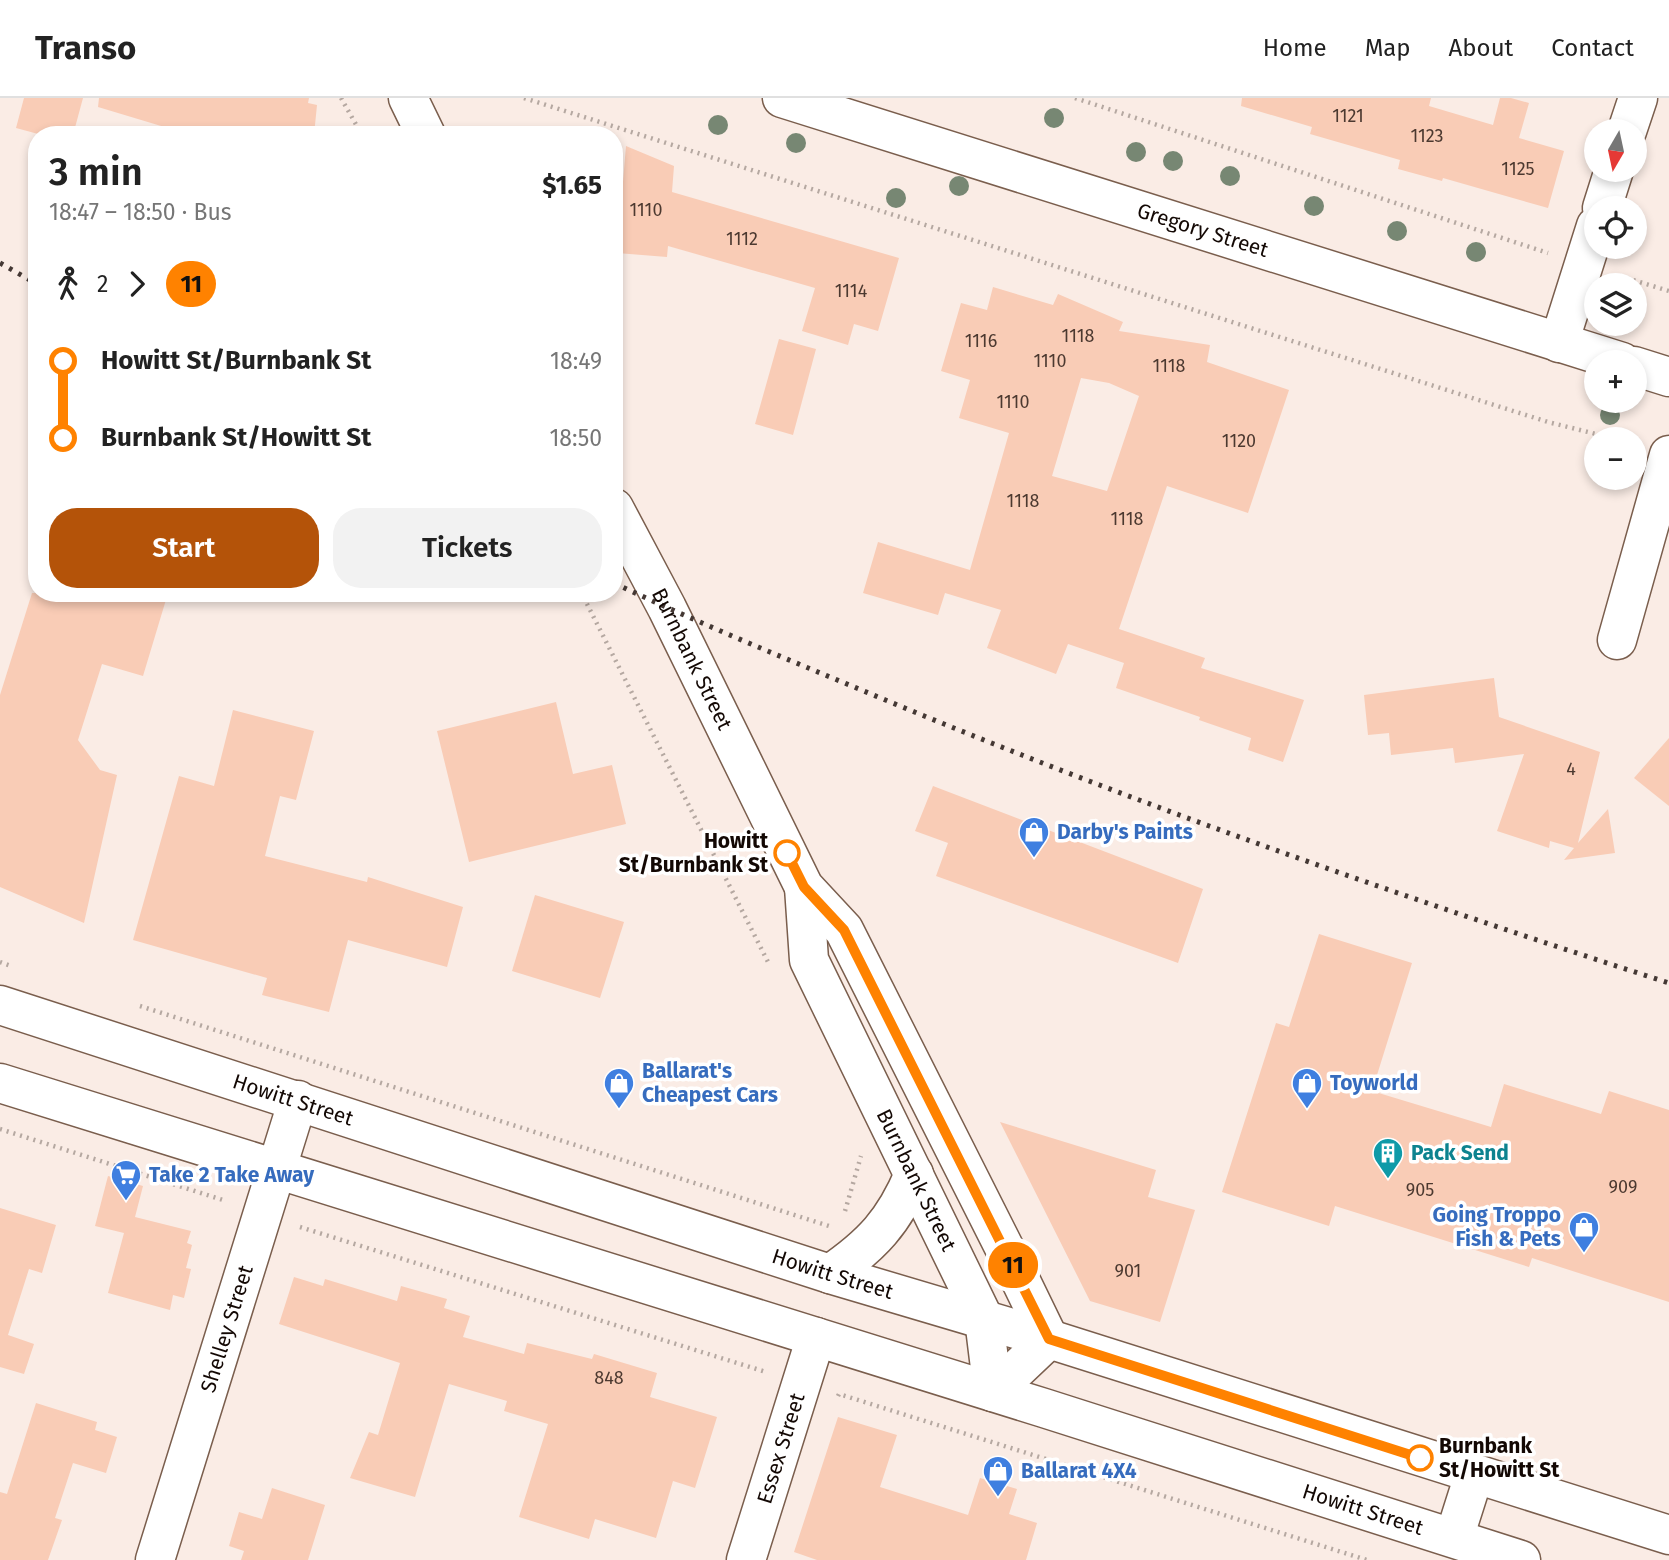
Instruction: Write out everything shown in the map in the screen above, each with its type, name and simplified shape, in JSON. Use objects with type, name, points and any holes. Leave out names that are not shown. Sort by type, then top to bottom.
[{"type":"main road","points":[[408,98],[422,126]]},
{"type":"main road","name":"Gregory Street","points":[[782,98],[1584,351]]},
{"type":"main road","points":[[1631,119],[1638,98]]},
{"type":"main road","points":[[1559,343],[1586,259]]},
{"type":"main road","points":[[1647,370],[1669,377]]},
{"type":"main road","points":[[1617,640],[1669,455]]},
{"type":"main road","name":"Burnbank Street","points":[[623,526],[804,887],[844,930],[1049,1339]]},
{"type":"main road","name":"Burnbank Street","points":[[804,887],[809,960],[984,1319],[993,1392]]},
{"type":"main road","name":"Howitt Street","points":[[0,1005],[830,1274],[1049,1339],[1669,1535]]},
{"type":"main road","name":"Howitt Street","points":[[0,1083],[993,1392],[1521,1560]]},
{"type":"main road","name":"Shelley Street","points":[[155,1560],[298,1100]]},
{"type":"main road","points":[[830,1274],[881,1233],[899,1206],[914,1174]]},
{"type":"main road","name":"Essex Street","points":[[746,1560],[816,1337]]},
{"type":"main road","points":[[993,1392],[1049,1339]]},
{"type":"main road","points":[[1454,1538],[1474,1475]]},
{"type":"path","points":[[341,98],[357,126]]},
{"type":"path","points":[[524,98],[612,126]]},
{"type":"path","points":[[1075,98],[1555,256]]},
{"type":"path","points":[[623,129],[1548,422],[1584,431]]},
{"type":"path","points":[[586,602],[772,970]]},
{"type":"path","points":[[0,962],[13,966]]},
{"type":"path","points":[[133,1004],[839,1229]]},
{"type":"path","points":[[0,1129],[228,1202]]},
{"type":"path","points":[[842,1219],[862,1152]]},
{"type":"path","points":[[301,1225],[767,1371]]},
{"type":"path","points":[[839,1394],[1367,1560]]},
{"type":"building","points":[[24,98],[83,98],[75,126],[28,126],[28,131],[16,128]]},
{"type":"building","points":[[99,98],[309,98],[308,103],[317,105],[315,126],[161,126],[98,107]]},
{"type":"building","points":[[1242,98],[1431,98],[1429,106],[1493,125],[1500,98],[1511,98],[1529,103],[1519,138],[1564,151],[1548,208],[1443,178],[1442,181],[1398,169],[1400,160],[1310,134],[1312,127],[1241,106]]},
{"type":"building","points":[[626,146],[674,166],[672,192],[899,258],[878,331],[854,324],[848,345],[802,331],[815,288],[668,246],[667,257],[623,253]]},
{"type":"building","points":[[993,287],[1053,305],[1058,294],[1123,322],[1119,331],[1210,345],[1207,362],[1289,390],[1248,513],[1167,486],[1119,629],[1205,658],[1201,668],[1304,700],[1283,762],[1248,750],[1251,738],[1116,688],[1124,663],[1068,644],[1056,674],[987,648],[1001,610],[945,593],[938,615],[863,593],[878,542],[970,570],[1009,433],[959,418],[970,380],[941,371],[961,303],[987,310]],"holes":[[[1081,378],[1109,383],[1139,396],[1107,491],[1052,476]]]},
{"type":"building","points":[[779,339],[816,349],[793,435],[755,424]]},
{"type":"building","points":[[29,602],[165,602],[143,676],[102,664],[78,740],[100,770],[117,775],[84,923],[0,887],[0,695]]},
{"type":"building","points":[[1494,678],[1499,717],[1600,752],[1578,843],[1608,809],[1615,853],[1564,860],[1574,848],[1550,841],[1549,848],[1497,831],[1524,754],[1455,763],[1453,748],[1391,755],[1389,733],[1368,735],[1364,695]]},
{"type":"building","points":[[556,702],[573,774],[612,765],[626,824],[469,862],[437,731]]},
{"type":"building","points":[[233,710],[314,731],[296,800],[280,796],[265,856],[367,882],[368,877],[463,907],[447,967],[348,940],[329,1012],[262,995],[267,978],[133,940],[179,776],[214,786]]},
{"type":"building","points":[[1669,738],[1669,806],[1634,778]]},
{"type":"building","name":"Darby's Paints","points":[[933,786],[1203,889],[1178,963],[936,876],[948,843],[915,831]]},
{"type":"building","points":[[535,895],[624,922],[600,998],[512,971]]},
{"type":"building","points":[[1319,934],[1412,963],[1372,1091],[1491,1127],[1504,1084],[1601,1114],[1609,1091],[1669,1110],[1669,1302],[1532,1258],[1529,1267],[1335,1206],[1329,1226],[1222,1192],[1276,1023],[1289,1027]]},
{"type":"building","points":[[1000,1122],[1156,1170],[1148,1197],[1195,1210],[1160,1322],[1090,1301]]},
{"type":"building","points":[[108,1176],[143,1186],[135,1217],[191,1231],[187,1243],[192,1245],[186,1268],[191,1269],[184,1298],[173,1295],[170,1310],[108,1293],[124,1233],[95,1226]]},
{"type":"building","points":[[0,1208],[56,1225],[42,1273],[29,1269],[8,1335],[34,1344],[24,1374],[0,1367]]},
{"type":"building","points":[[294,1277],[323,1286],[325,1279],[397,1301],[401,1286],[447,1299],[444,1308],[470,1316],[463,1337],[524,1354],[527,1343],[592,1359],[594,1354],[657,1373],[650,1397],[717,1417],[695,1488],[673,1481],[656,1538],[595,1519],[589,1539],[519,1517],[548,1424],[504,1411],[507,1401],[449,1384],[415,1497],[350,1478],[369,1432],[378,1435],[400,1363],[279,1324]]},
{"type":"building","points":[[36,1403],[97,1422],[95,1430],[117,1437],[106,1473],[73,1463],[55,1518],[62,1520],[48,1560],[0,1560],[0,1492],[7,1494]]},
{"type":"building","points":[[838,1417],[897,1435],[880,1487],[968,1515],[980,1478],[1017,1489],[1009,1514],[1037,1523],[1026,1560],[817,1560],[794,1552]]},
{"type":"building","points":[[272,1488],[325,1505],[308,1560],[241,1560],[244,1551],[229,1546],[239,1512],[262,1519]]},
{"type":"railway","points":[[0,263],[28,279]]},
{"type":"railway","points":[[623,587],[859,689],[1159,808],[1362,881],[1669,983]]},
{"type":"bus line","name":"11","points":[[787,853],[804,887],[844,930],[1049,1339],[1420,1458]]},
{"type":"place","name":"Howitt St/Burnbank St","points":[[787,853]]},
{"type":"place","name":"Darby's Paints","points":[[1034,859]]},
{"type":"place","name":"Ballarat's Cheapest Cars","points":[[619,1110]]},
{"type":"place","name":"Toyworld","points":[[1307,1110]]},
{"type":"place","name":"Pack Send","points":[[1388,1180]]},
{"type":"place","name":"Take 2 Take Away","points":[[126,1202]]},
{"type":"place","name":"Going Troppo Fish & Pets","points":[[1584,1254]]},
{"type":"place","name":"Burnbank St/Howitt St","points":[[1420,1458]]},
{"type":"place","name":"Ballarat 4X4","points":[[998,1498]]}]
